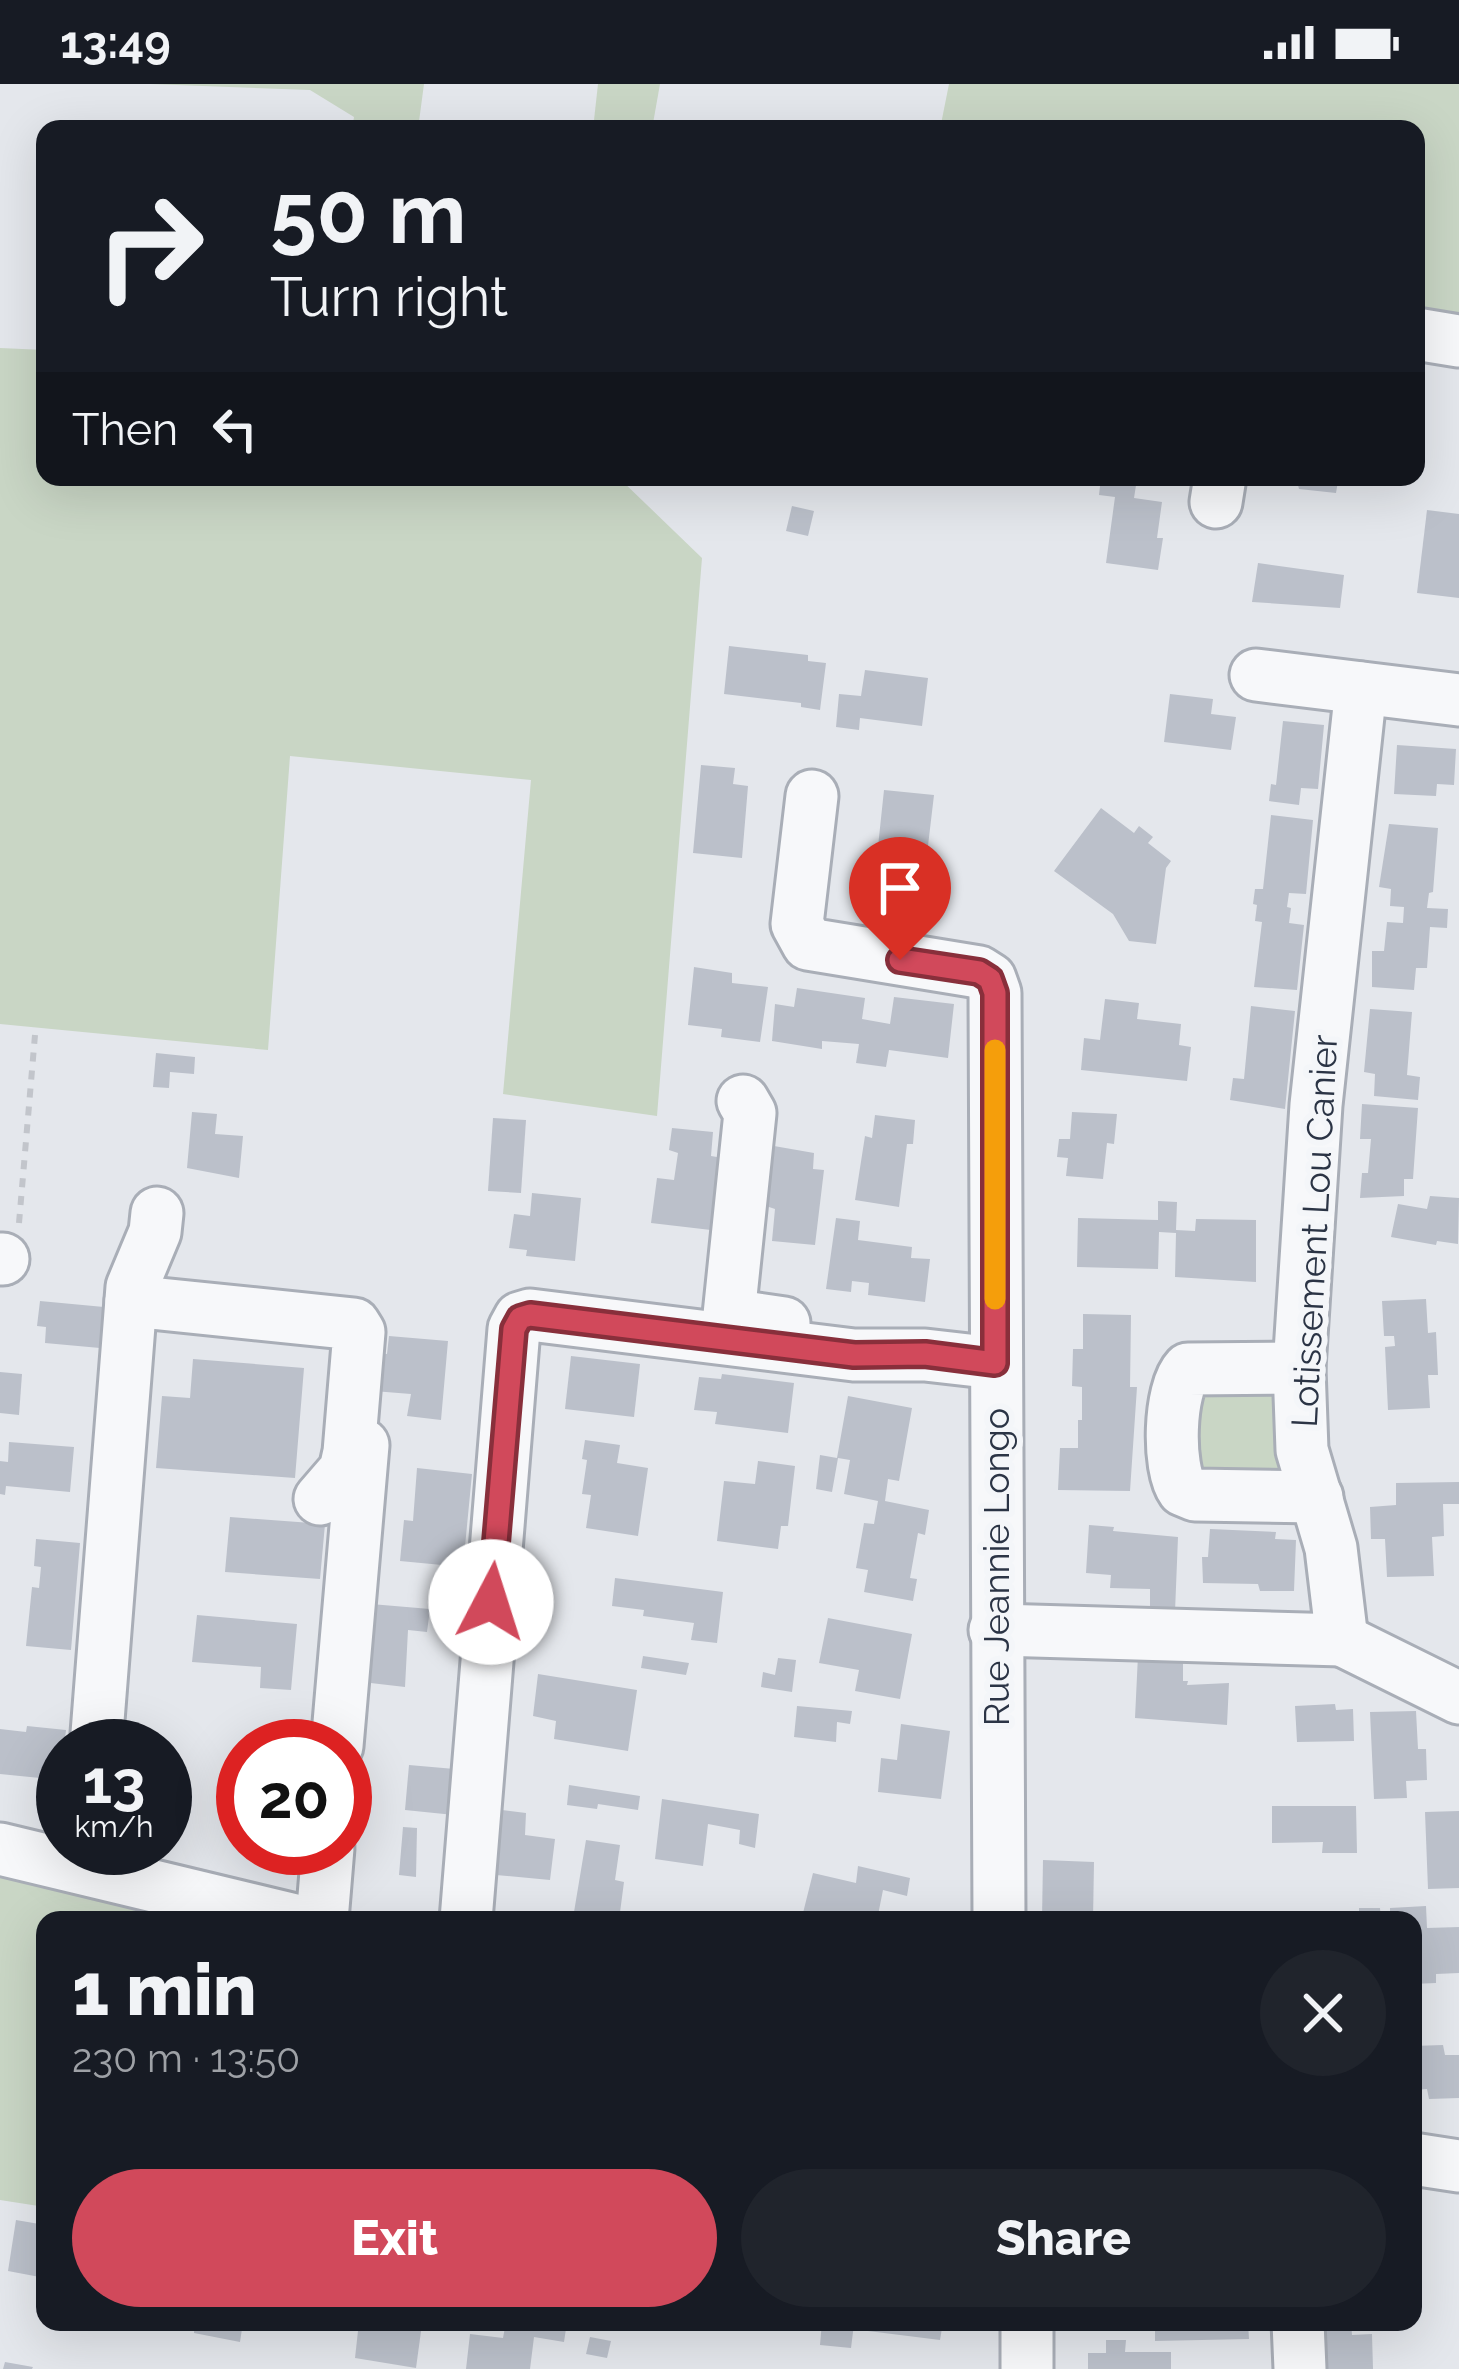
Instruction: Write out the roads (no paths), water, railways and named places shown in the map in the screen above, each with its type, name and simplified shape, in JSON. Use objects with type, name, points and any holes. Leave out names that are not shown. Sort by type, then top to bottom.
[{"type":"street","points":[[1425,335],[1459,341]]},
{"type":"street","points":[[1256,675],[1459,700]]},
{"type":"street","name":"Lotissement Lou Canier","points":[[1342,1640],[1331,1548],[1302,1450],[1299,1368],[1316,1105],[1361,688]]},
{"type":"street","name":"Rue Jeannie Longo","points":[[812,796],[797,923],[808,944],[979,972],[990,979],[995,993],[999,1911]]},
{"type":"street","points":[[729,1315],[750,1106]]},
{"type":"street","points":[[98,1719],[131,1301],[135,1271],[151,1242],[157,1213]]},
{"type":"street","points":[[131,1301],[354,1324],[359,1332],[349,1452],[345,1470],[320,1499]]},
{"type":"street","points":[[664,1306],[857,1334],[925,1354]]},
{"type":"street","points":[[467,1911],[514,1329],[520,1318],[530,1315],[854,1355],[925,1354],[995,1363]]},
{"type":"street","points":[[1299,1368],[1188,1369],[1176,1389],[1173,1469],[1184,1490],[1195,1495],[1317,1497]]},
{"type":"street","points":[[339,1719],[363,1444]]},
{"type":"street","points":[[995,1630],[1342,1640],[1459,1698]]},
{"type":"street","points":[[0,1849],[36,1854]]},
{"type":"street","points":[[139,1875],[264,1911]]},
{"type":"street","points":[[323,1911],[326,1875]]},
{"type":"street","points":[[1422,2160],[1459,2166]]},
{"type":"street","points":[[1027,2331],[1027,2369]]},
{"type":"street","points":[[1298,2331],[1300,2369]]}]
